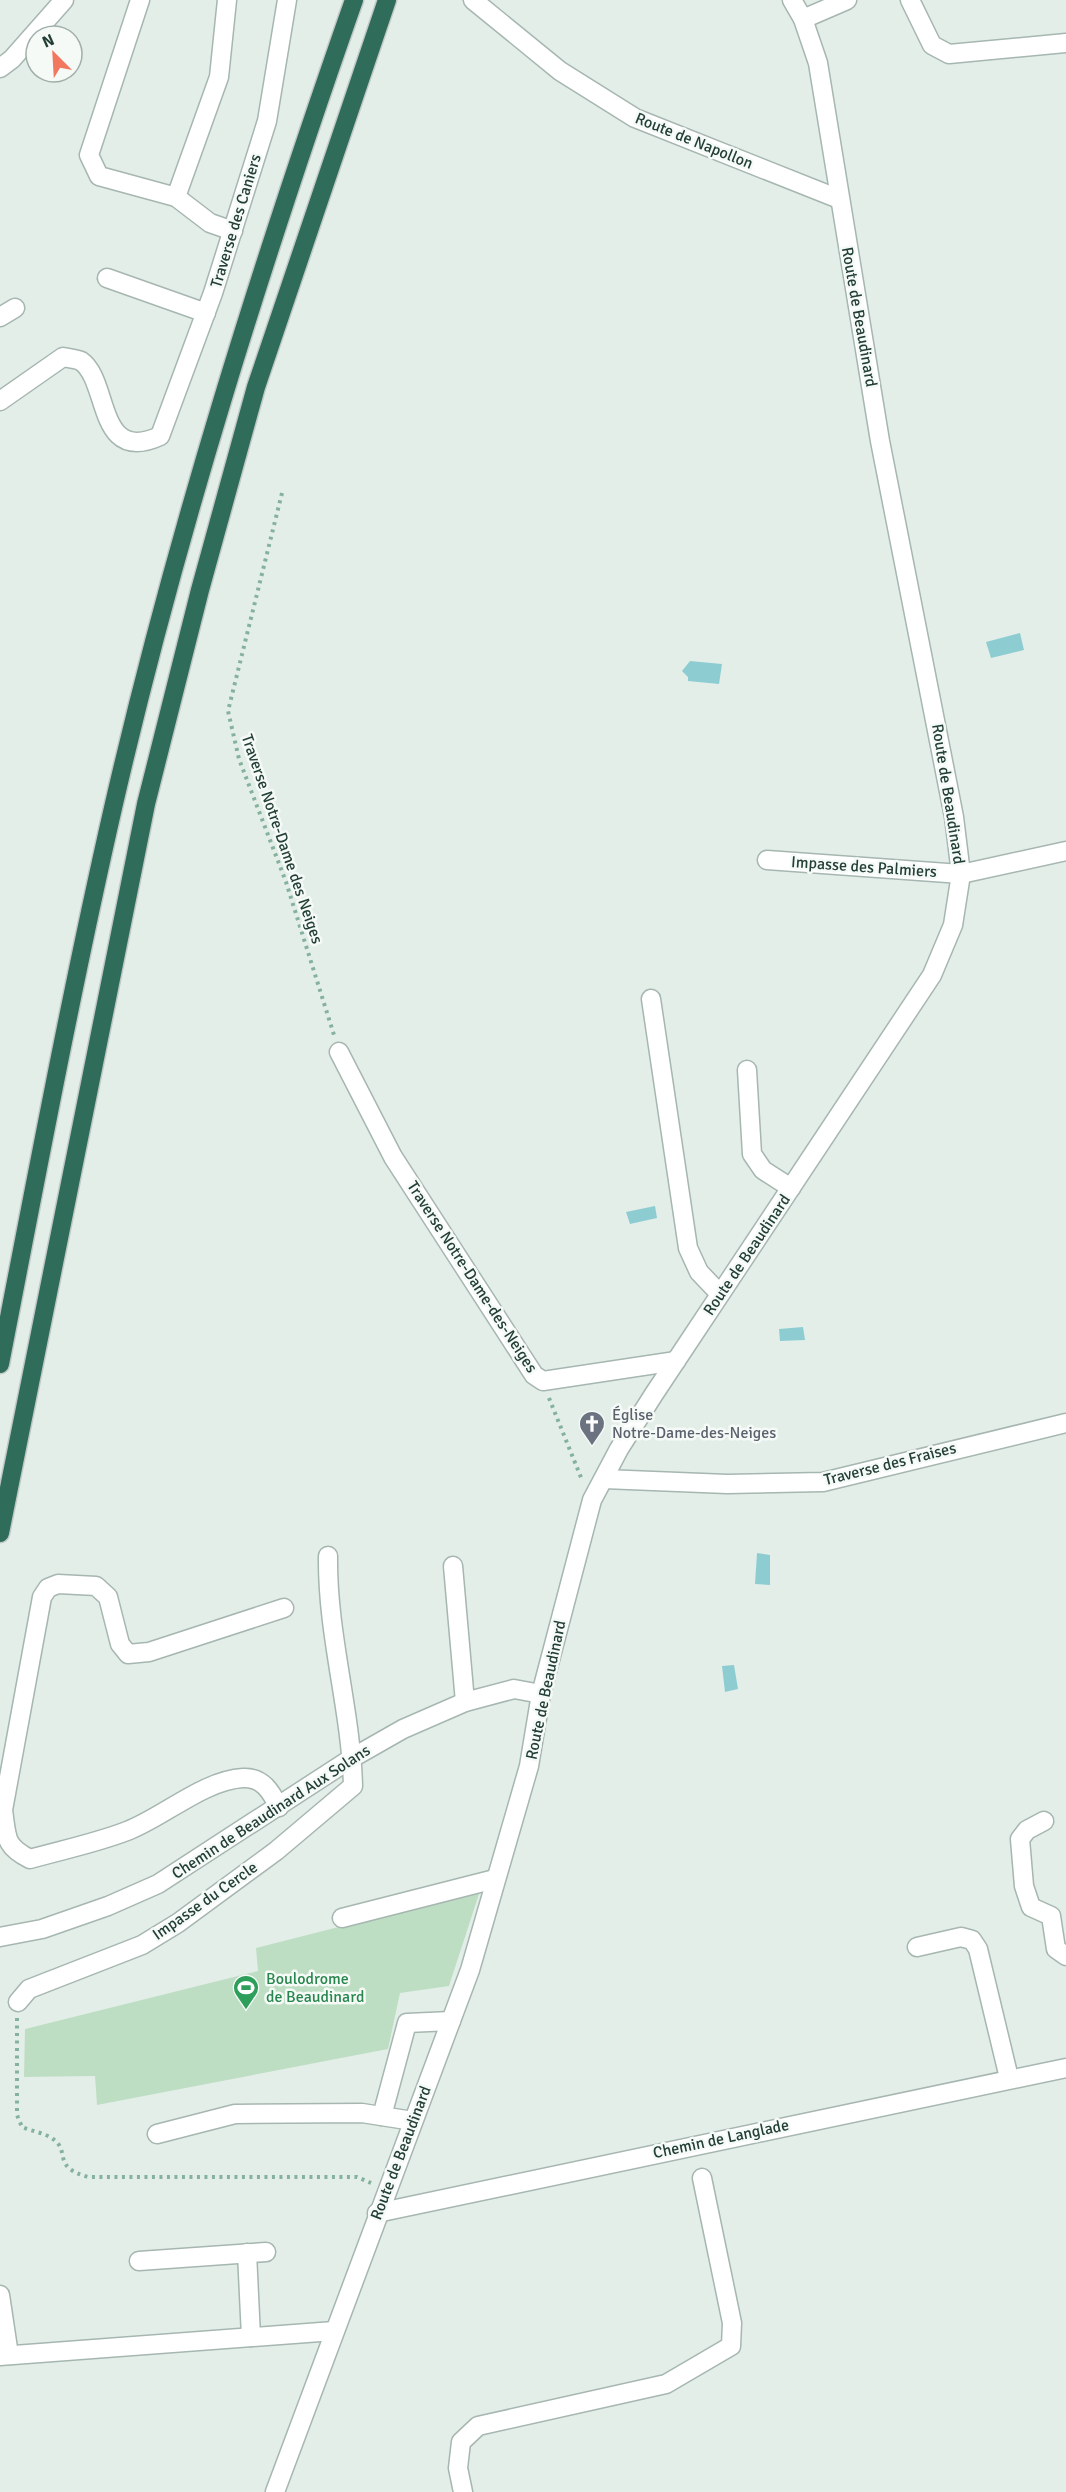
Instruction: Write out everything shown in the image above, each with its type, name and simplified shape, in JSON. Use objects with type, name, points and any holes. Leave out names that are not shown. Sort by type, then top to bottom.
[{"type":"highway","points":[[0,1364],[113,807],[169,588],[225,386],[289,185],[354,0]]},
{"type":"highway","points":[[0,1533],[99,1027],[149,793],[256,387],[387,0]]},
{"type":"street","points":[[0,68],[12,59],[64,0]]},
{"type":"street","points":[[140,0],[89,155],[99,176],[176,197],[210,223],[232,231]]},
{"type":"street","points":[[176,197],[219,77],[227,0]]},
{"type":"street","name":"Traverse des Caniers","points":[[0,401],[63,357],[80,361],[88,370],[110,423],[127,441],[143,444],[160,436],[206,313],[267,121],[287,0]]},
{"type":"street","name":"Route de Napollon","points":[[473,0],[560,71],[635,118],[839,199]]},
{"type":"street","name":"Route de Beaudinard","points":[[275,2492],[377,2213],[470,1970],[529,1766],[542,1694],[592,1500],[618,1449],[932,975],[952,926],[961,874],[954,817],[880,441],[818,63],[803,19],[792,0]]},
{"type":"street","points":[[803,19],[847,0]]},
{"type":"street","points":[[910,0],[932,45],[949,54],[1066,43]]},
{"type":"street","points":[[107,278],[206,313]]},
{"type":"street","name":"Impasse des Palmiers","points":[[767,860],[961,874],[1066,851]]},
{"type":"street","points":[[651,999],[688,1248],[699,1272],[720,1294]]},
{"type":"street","name":"Traverse Notre-Dame-des-Neiges","points":[[339,1052],[393,1157],[534,1375],[543,1381],[676,1361]]},
{"type":"street","points":[[747,1070],[752,1154],[763,1170],[791,1188]]},
{"type":"street","name":"Traverse des Fraises","points":[[604,1479],[727,1484],[823,1482],[1066,1423]]},
{"type":"street","name":"Impasse du Cercle","points":[[18,2002],[29,1989],[142,1945],[276,1851],[352,1786],[352,1758],[328,1599],[328,1556]]},
{"type":"street","points":[[453,1566],[465,1702]]},
{"type":"street","points":[[279,1807],[268,1787],[256,1780],[242,1778],[211,1787],[127,1831],[30,1859],[14,1851],[7,1842],[3,1810],[42,1597],[48,1588],[58,1584],[96,1586],[103,1591],[108,1597],[120,1644],[128,1654],[149,1652],[284,1608]]},
{"type":"street","name":"Chemin de Beaudinard Aux Solans","points":[[0,1937],[42,1929],[108,1906],[158,1884],[352,1758],[403,1729],[465,1702],[514,1689],[542,1694]]},
{"type":"street","points":[[1044,1821],[1027,1830],[1020,1839],[1024,1886],[1031,1906],[1051,1916],[1056,1949],[1066,1956]]},
{"type":"street","points":[[342,1918],[495,1879]]},
{"type":"street","points":[[917,1947],[961,1937],[972,1940],[978,1949],[1009,2078]]},
{"type":"street","points":[[382,2116],[407,2023],[451,2021]]},
{"type":"street","name":"Chemin de Langlade","points":[[377,2213],[1009,2078],[1066,2068]]},
{"type":"street","points":[[157,2133],[235,2114],[362,2113],[413,2121]]},
{"type":"street","points":[[463,2492],[458,2468],[461,2442],[478,2426],[666,2384],[731,2346],[732,2323],[702,2178]]},
{"type":"street","points":[[139,2261],[266,2252]]},
{"type":"street","points":[[247,2253],[251,2337]]},
{"type":"street","points":[[0,2295],[4,2355],[334,2331]]},
{"type":"path","name":"Traverse Notre-Dame des Neiges","points":[[282,493],[228,711],[239,759],[286,882],[339,1052]]},
{"type":"path","points":[[543,1381],[583,1478],[580,1488]]},
{"type":"green space","name":"Boulodrome de Beaudinard","points":[[480,1891],[449,1986],[400,1993],[388,2049],[97,2105],[95,2076],[24,2077],[25,2029],[258,1971],[256,1948]]},
{"type":"water","points":[[1020,633],[1024,650],[991,658],[986,642]]},
{"type":"water","points":[[690,661],[722,664],[719,684],[688,681],[688,677],[682,671]]},
{"type":"water","points":[[655,1206],[657,1218],[630,1224],[626,1212]]},
{"type":"water","points":[[803,1327],[805,1340],[780,1341],[779,1329]]},
{"type":"water","points":[[757,1553],[770,1555],[770,1585],[755,1584]]},
{"type":"water","points":[[734,1665],[738,1689],[725,1692],[722,1666]]},
{"type":"place","name":"Église Notre-Dame-des-Neiges","points":[[592,1447]]},
{"type":"place","name":"Boulodrome de Beaudinard","points":[[246,2011]]}]
